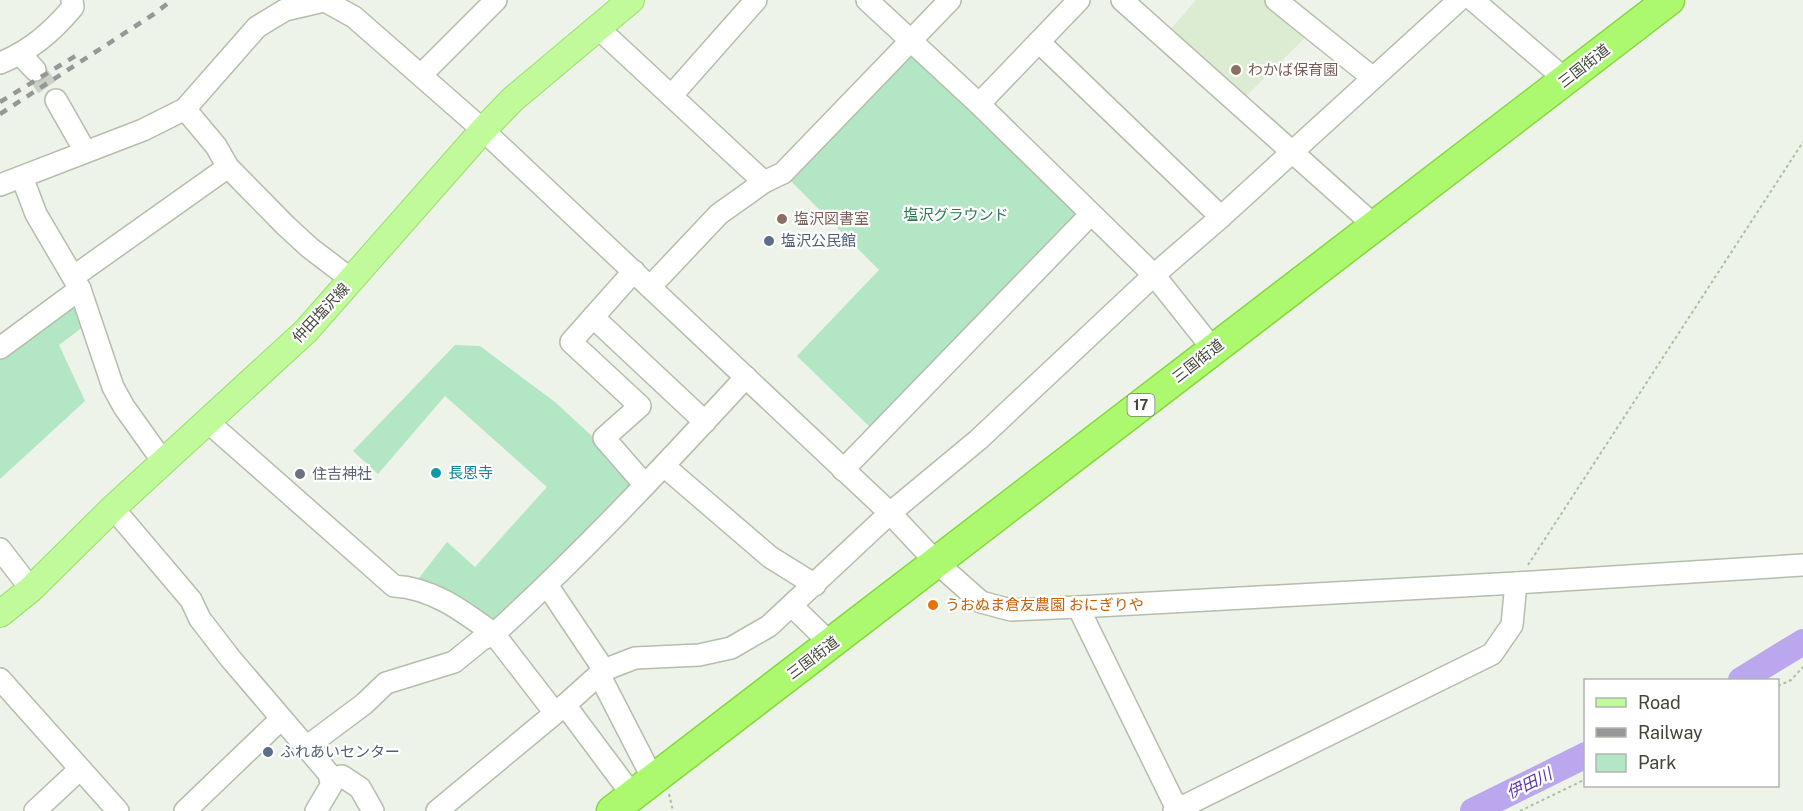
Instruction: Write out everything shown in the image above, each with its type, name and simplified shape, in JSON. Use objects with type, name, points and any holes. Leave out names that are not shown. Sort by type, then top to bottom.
[{"type":"highway","name":"三国街道","points":[[633,795],[1670,0]]},
{"type":"main road","name":"仲田塩沢線","points":[[0,614],[31,589],[113,508],[306,331],[513,99],[631,0]]},
{"type":"street","points":[[0,63],[28,63],[73,7],[72,0]]},
{"type":"street","points":[[421,75],[496,0]]},
{"type":"street","points":[[672,96],[756,0]]},
{"type":"street","points":[[867,0],[979,104],[1154,275],[1213,349]]},
{"type":"street","points":[[650,287],[719,214],[764,182],[783,173],[950,0]]},
{"type":"street","points":[[979,104],[1079,0]]},
{"type":"street","points":[[1122,0],[1375,226]]},
{"type":"street","points":[[1276,0],[1373,78]]},
{"type":"street","points":[[437,811],[601,672],[635,658],[699,655],[731,648],[769,626],[890,513],[978,440],[1154,275],[1459,0]]},
{"type":"street","points":[[1473,0],[1566,80]]},
{"type":"street","points":[[0,185],[143,130],[185,109],[256,27],[285,10],[328,1],[354,17],[483,130],[890,513],[937,562],[981,602],[1011,610],[1078,607],[1803,565]]},
{"type":"street","points":[[597,27],[764,182]]},
{"type":"street","points":[[1039,42],[1221,217]]},
{"type":"street","points":[[56,100],[85,151]]},
{"type":"street","points":[[185,109],[216,146],[228,167],[310,248],[352,280]]},
{"type":"street","points":[[0,348],[76,283],[228,167]]},
{"type":"street","points":[[22,177],[36,214],[76,283],[113,387],[124,407],[164,463]]},
{"type":"street","points":[[843,470],[1091,214]]},
{"type":"street","points":[[633,271],[572,342],[640,406],[604,438],[645,485]]},
{"type":"street","points":[[593,317],[705,422]]},
{"type":"street","points":[[305,748],[364,704],[386,683],[453,662],[481,640],[495,634],[547,585],[664,466],[746,377]]},
{"type":"street","points":[[208,422],[394,586],[412,586],[453,605],[495,634],[633,795]]},
{"type":"street","points":[[664,466],[770,556],[815,585]]},
{"type":"street","points":[[113,508],[185,592],[200,619],[280,719],[330,775],[332,784],[316,811]]},
{"type":"street","points":[[0,549],[31,589]]},
{"type":"street","points":[[1078,607],[1175,810],[1492,654],[1512,624],[1516,583]]},
{"type":"street","points":[[547,585],[601,672],[633,795]]},
{"type":"street","points":[[792,606],[831,644]]},
{"type":"street","points":[[0,679],[118,811]]},
{"type":"street","points":[[185,811],[280,719]]},
{"type":"street","points":[[35,811],[79,770]]},
{"type":"street","points":[[330,779],[342,776],[360,788],[373,811]]},
{"type":"path","points":[[1516,583],[1803,142]]},
{"type":"path","points":[[1779,686],[1791,680],[1803,667]]},
{"type":"path","points":[[1520,811],[1584,780]]},
{"type":"shaded area","name":"わかば保育園","points":[[1196,0],[1276,0],[1313,30],[1238,104],[1164,37]]},
{"type":"green space","name":"塩沢グラウンド","points":[[910,40],[1091,214],[877,434],[797,356],[879,270],[783,173]]},
{"type":"green space","points":[[80,289],[91,321],[59,345],[85,401],[0,479],[0,350]]},
{"type":"green space","points":[[455,345],[480,346],[555,402],[645,485],[494,634],[412,587],[447,542],[475,567],[547,487],[445,396],[378,474],[353,451]]},
{"type":"waterway","name":"伊田川","points":[[1743,679],[1803,642]]},
{"type":"waterway","name":"伊田川","points":[[1473,811],[1584,756]]},
{"type":"tunnel","points":[[35,70],[56,100]]},
{"type":"railway","points":[[0,114],[172,0]]},
{"type":"railway","points":[[0,102],[77,55]]},
{"type":"place","name":"わかば保育園","points":[[1236,70]]},
{"type":"place","name":"塩沢図書室","points":[[782,219]]},
{"type":"place","name":"塩沢公民館","points":[[769,241]]},
{"type":"place","name":"長恩寺","points":[[436,473]]},
{"type":"place","name":"住吉神社","points":[[300,474]]},
{"type":"place","name":"うおぬま倉友農園 おにぎりや","points":[[933,605]]},
{"type":"place","name":"ふれあいセンター","points":[[268,752]]}]
